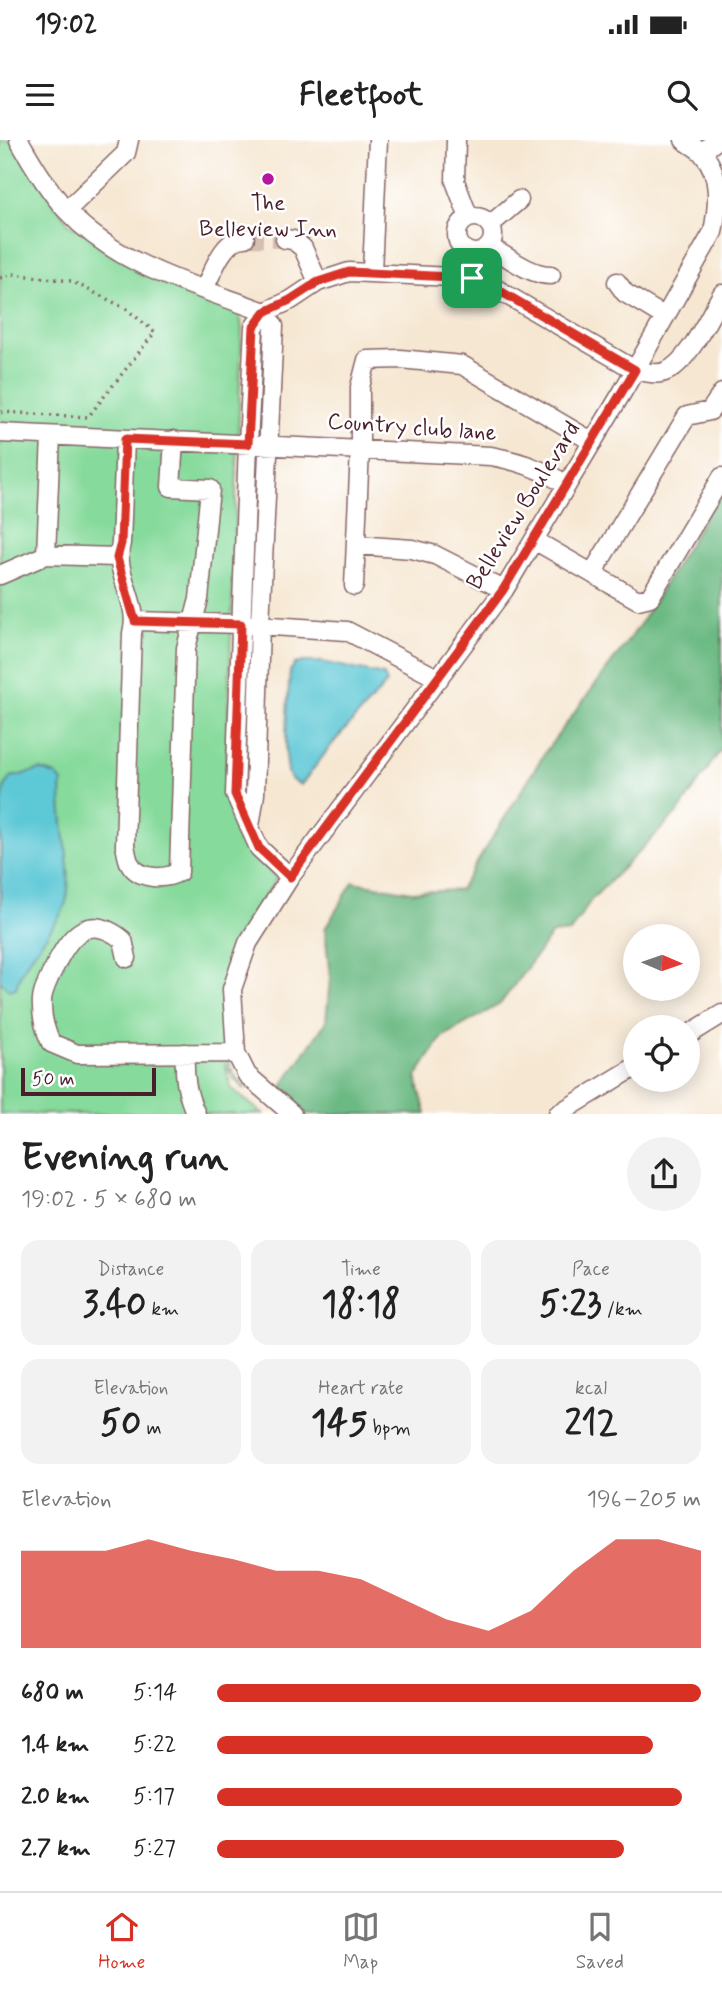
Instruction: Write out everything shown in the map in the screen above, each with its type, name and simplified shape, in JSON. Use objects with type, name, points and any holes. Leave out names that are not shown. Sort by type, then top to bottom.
[{"type":"street","points":[[19,140],[35,169],[67,210],[94,236],[124,256],[159,273],[265,312],[274,327],[267,445],[255,794],[250,826]]},
{"type":"street","points":[[67,210],[126,153],[128,140]]},
{"type":"street","points":[[372,272],[378,140]]},
{"type":"street","points":[[456,140],[455,181],[469,218]]},
{"type":"street","points":[[684,140],[702,152],[717,140]]},
{"type":"street","name":"Belleview Boulevard","points":[[292,1114],[247,1075],[236,1053],[232,989],[248,943],[290,877],[503,590],[635,370],[713,232],[718,209],[717,180],[702,152]]},
{"type":"street","points":[[490,225],[519,200]]},
{"type":"street","points":[[472,278],[482,250],[494,236],[490,225],[481,218],[469,218],[459,225],[457,237],[462,248],[482,250],[542,275],[551,275]]},
{"type":"street","points":[[204,289],[228,244],[245,237]]},
{"type":"street","points":[[285,239],[293,240],[303,248],[318,282]]},
{"type":"street","points":[[290,877],[259,848],[235,794],[254,327],[265,312],[318,282],[349,272],[472,278],[495,288],[635,370],[652,374],[667,371],[679,361],[722,294]]},
{"type":"street","points":[[617,282],[631,298],[664,317]]},
{"type":"street","points":[[354,586],[360,387],[367,360],[462,365],[593,442]]},
{"type":"street","points":[[593,572],[687,416],[710,411],[720,399]]},
{"type":"street","name":"Country club lane","points":[[0,433],[491,456],[521,461],[544,470],[567,485]]},
{"type":"street","points":[[46,555],[51,436]]},
{"type":"street","points":[[125,439],[121,543],[117,558],[135,621],[132,634],[124,845],[129,863],[140,873],[168,878],[179,872],[186,648],[199,599],[210,489],[171,487],[174,440]]},
{"type":"street","points":[[534,540],[638,600],[650,597],[722,477]]},
{"type":"street","points":[[356,545],[412,549],[435,555],[503,590]]},
{"type":"street","points":[[0,575],[46,555],[117,558]]},
{"type":"street","points":[[135,621],[347,631],[439,679]]},
{"type":"street","points":[[127,958],[123,940],[109,929],[92,927],[66,942],[42,997],[43,1024],[51,1043],[77,1054],[236,1053]]},
{"type":"street","points":[[700,1028],[722,1014]]},
{"type":"street","points":[[185,1053],[187,1096],[195,1114]]},
{"type":"street","points":[[558,1114],[623,1074]]},
{"type":"path","points":[[0,278],[13,274],[71,281],[125,308],[155,332],[88,417],[0,412]]},
{"type":"green space","points":[[0,140],[13,140],[69,224],[231,305],[240,316],[242,328],[226,779],[228,802],[239,827],[237,833],[242,834],[251,854],[277,878],[248,922],[233,954],[223,993],[221,1014],[226,1054],[233,1071],[244,1086],[235,1080],[225,1063],[231,1088],[263,1114],[0,1114]]},
{"type":"green space","points":[[722,495],[722,748],[679,811],[591,900],[570,932],[552,934],[500,1004],[442,1037],[416,1077],[426,1114],[307,1114],[279,1090],[326,1022],[330,978],[325,929],[353,882],[412,892],[460,890],[546,751],[639,626],[710,509]]},
{"type":"water","points":[[322,662],[384,675],[387,683],[333,743],[301,785],[291,779],[288,772],[286,728],[290,671],[295,664]]},
{"type":"water","points":[[41,770],[56,775],[62,782],[68,892],[65,905],[54,926],[31,956],[16,988],[9,990],[0,981],[1,806],[5,786],[11,777]]},
{"type":"tunnel","points":[[245,238],[285,239]]},
{"type":"place","name":"The Belleview Inn","points":[[268,179]]},
{"type":"route","points":[[349,272],[472,278],[495,288],[635,370],[503,590],[290,877],[259,848],[235,794],[241,624],[135,621],[117,558],[121,543],[125,439],[248,444],[254,327],[265,312],[318,282],[349,272]]}]
